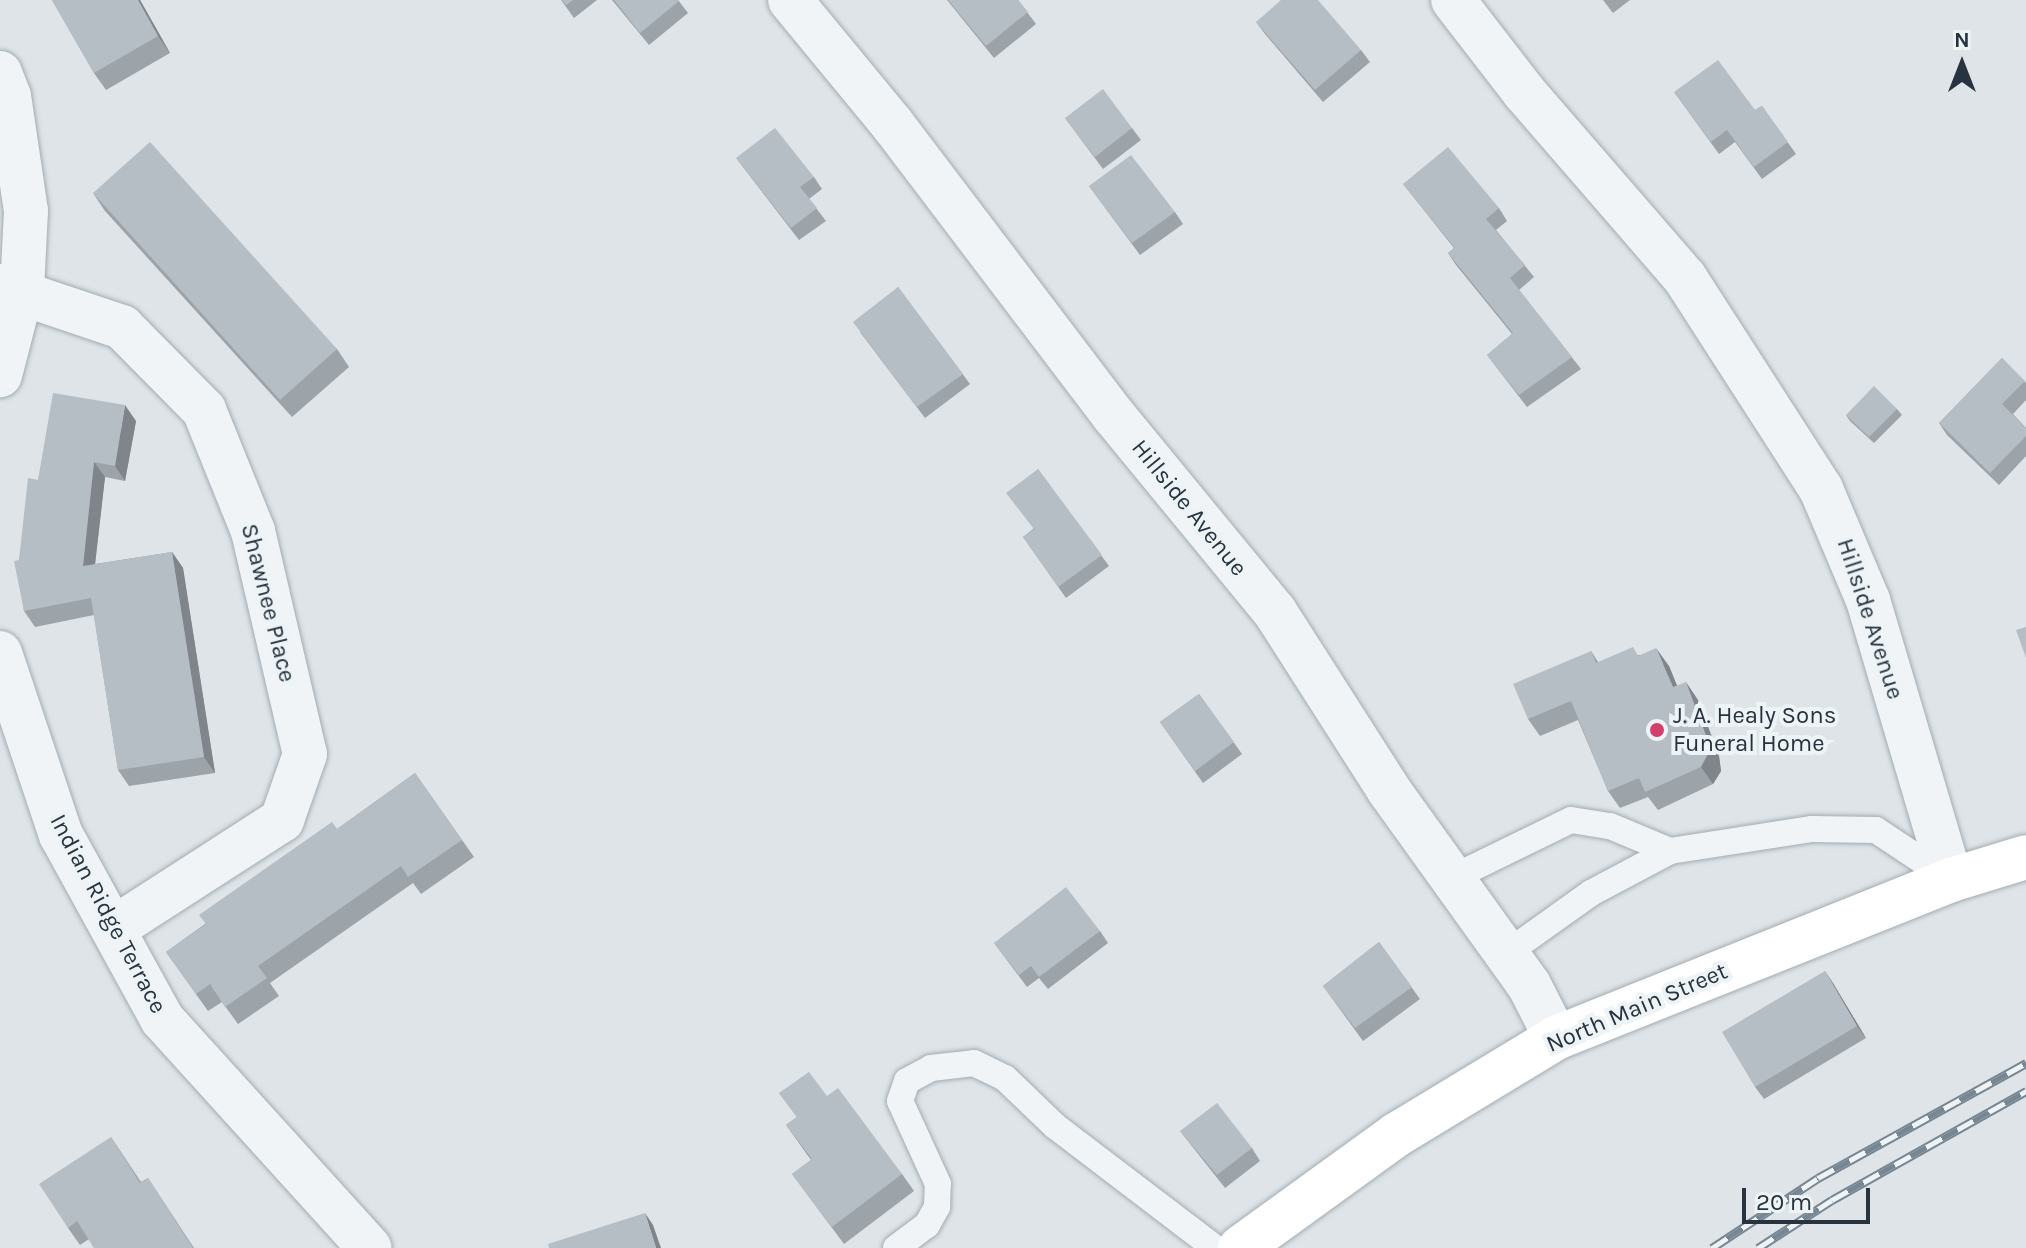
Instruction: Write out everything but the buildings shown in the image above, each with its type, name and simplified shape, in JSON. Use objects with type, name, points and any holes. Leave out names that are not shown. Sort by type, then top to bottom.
[{"type":"main road","name":"North Main Street","points":[[1240,1248],[1396,1135],[1556,1038],[1951,880],[2026,857]]},
{"type":"street","name":"Hillside Avenue","points":[[790,0],[893,125],[1114,416],[1275,612],[1452,878],[1507,953],[1556,1038]]},
{"type":"street","name":"Hillside Avenue","points":[[1453,0],[1524,92],[1685,278],[1821,489],[1868,600],[1951,880]]},
{"type":"street","points":[[0,73],[9,96],[26,211],[11,288],[0,375]]},
{"type":"street","name":"Shawnee Place","points":[[11,288],[122,327],[204,410],[253,531],[305,754],[282,820],[113,929]]},
{"type":"street","name":"Indian Ridge Terrace","points":[[0,653],[61,835],[162,1019],[370,1248]]},
{"type":"lane","points":[[1452,878],[1571,820],[1610,826],[1670,851]]},
{"type":"lane","points":[[1507,953],[1591,893],[1670,851],[1812,829],[1876,830],[1951,880]]},
{"type":"lane","points":[[896,1248],[927,1225],[937,1207],[938,1184],[900,1101],[907,1081],[931,1068],[974,1063],[1005,1078],[1055,1126],[1215,1248]]},
{"type":"railway","points":[[1712,1248],[1818,1178],[2026,1063]]},
{"type":"railway","points":[[1758,1248],[1832,1200],[2026,1091]]},
{"type":"place","name":"J. A. Healy Sons Funeral Home","points":[[1657,730]]}]
